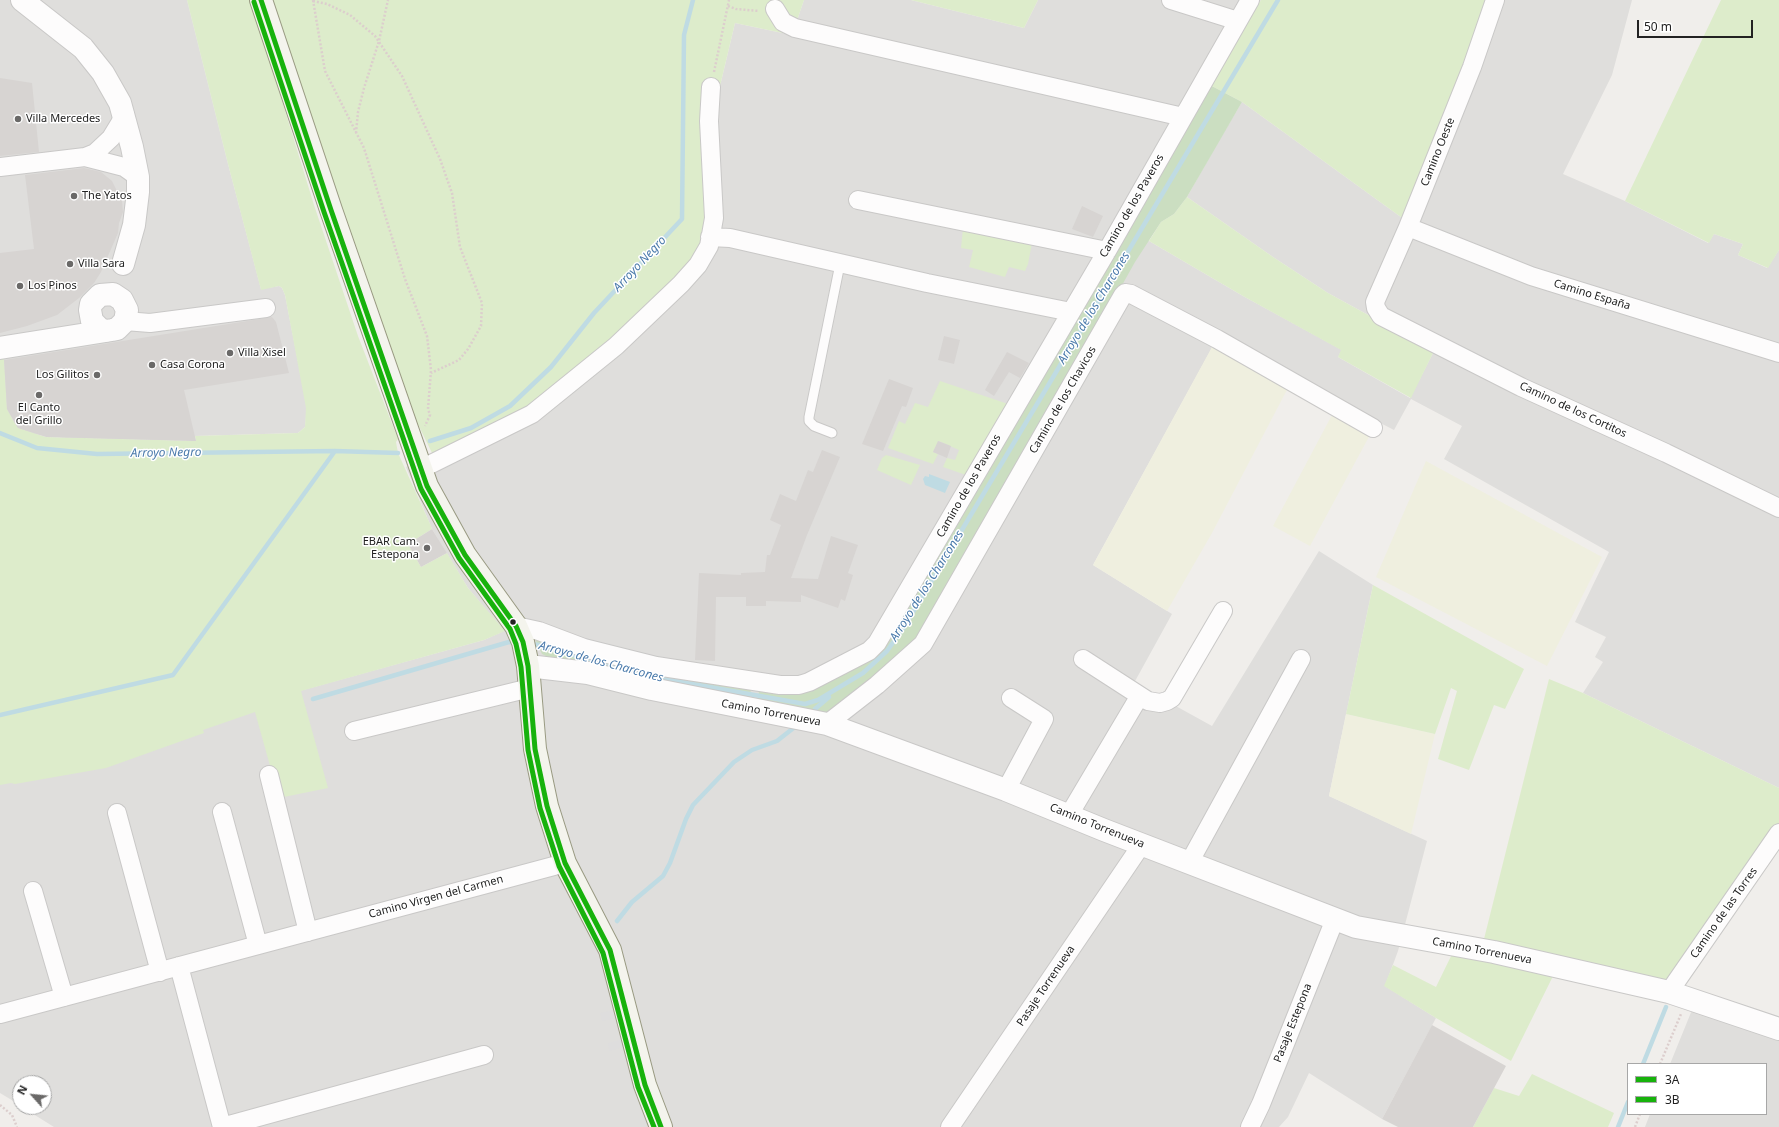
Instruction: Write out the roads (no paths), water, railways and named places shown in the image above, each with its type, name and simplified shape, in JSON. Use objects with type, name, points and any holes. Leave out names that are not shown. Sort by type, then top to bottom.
[{"type":"main road","points":[[261,0],[328,203],[427,486],[465,555],[524,653],[534,749],[547,806],[565,863],[610,950],[645,1085],[661,1127]]},
{"type":"street","points":[[1171,0],[1238,21]]},
{"type":"street","name":"Camino de los Paveros","points":[[755,695],[780,685],[803,684],[850,662],[873,647],[1107,251],[1250,0]]},
{"type":"street","name":"Camino Oeste","points":[[1375,302],[1408,227],[1472,67],[1496,0]]},
{"type":"street","points":[[6,347],[42,337],[66,325],[78,317],[113,283],[123,264],[134,225],[138,192],[138,177],[125,115],[103,73],[82,48],[22,2]]},
{"type":"street","points":[[775,9],[782,22],[795,28],[1183,117]]},
{"type":"street","points":[[421,469],[532,414],[621,341],[682,284],[706,253],[714,218],[709,121],[711,87]]},
{"type":"street","points":[[0,167],[85,157],[95,153],[110,138],[125,115]]},
{"type":"street","points":[[85,157],[124,167],[138,177]]},
{"type":"street","points":[[858,200],[1107,251]]},
{"type":"street","name":"Camino España","points":[[1408,227],[1531,276],[1779,353]]},
{"type":"street","points":[[710,238],[730,238],[840,264],[1070,312]]},
{"type":"street","points":[[6,347],[117,328],[124,310],[123,264]]},
{"type":"street","name":"Camino de los Chavicos","points":[[827,724],[877,685],[923,644],[1125,293],[1131,294],[1217,339],[1373,428]]},
{"type":"street","points":[[96,300],[113,294],[124,310],[150,323],[266,308]]},
{"type":"street","points":[[96,300],[90,316],[92,321],[100,329],[106,331]]},
{"type":"street","name":"Camino de los Cortitos","points":[[1375,302],[1376,308],[1381,316],[1521,387],[1666,453],[1779,508]]},
{"type":"street","points":[[1083,659],[1139,697],[1148,701],[1160,703],[1172,698],[1223,611]]},
{"type":"street","points":[[354,731],[524,653],[539,631],[584,648],[654,678]]},
{"type":"street","name":"Camino Torrenueva","points":[[524,653],[588,673],[654,678],[755,695],[827,724],[1006,790],[1189,863],[1356,927],[1494,952],[1678,996],[1779,1029]]},
{"type":"street","points":[[1189,863],[1301,659]]},
{"type":"street","points":[[1069,816],[1139,697]]},
{"type":"street","points":[[1006,790],[1044,719],[1011,698]]},
{"type":"street","points":[[269,775],[308,932]]},
{"type":"street","points":[[222,812],[258,945]]},
{"type":"street","points":[[117,813],[160,972]]},
{"type":"street","name":"Camino de las Torres","points":[[1678,996],[1779,833]]},
{"type":"street","name":"Pasaje Torrenueva","points":[[950,1127],[1142,844]]},
{"type":"street","name":"Camino Virgen del Carmen","points":[[0,1014],[565,863]]},
{"type":"street","points":[[33,891],[64,997]]},
{"type":"street","name":"Pasaje Estepona","points":[[1250,1127],[1261,1104],[1335,919]]},
{"type":"street","points":[[179,966],[222,1127],[484,1055]]},
{"type":"lane","points":[[832,433],[814,426],[809,421],[809,417],[840,264]]},
{"type":"water","points":[[929,474],[950,482],[945,493],[925,485],[923,479],[925,476],[929,477]]},
{"type":"waterway","name":"Arroyo Negro","points":[[430,441],[471,428],[510,406],[551,367],[594,313],[682,219],[684,35],[693,0]]},
{"type":"waterway","name":"Arroyo de los Charcones","points":[[530,644],[539,645],[642,675],[805,704],[818,700],[863,673],[887,651],[904,627],[1278,0]]},
{"type":"waterway","name":"Arroyo Negro","points":[[0,433],[37,448],[97,454],[335,451]]},
{"type":"waterway","points":[[0,715],[173,675],[335,451],[398,453]]},
{"type":"waterway","name":"Arroyo de los Charcones","points":[[313,699],[509,642],[517,643]]},
{"type":"waterway","points":[[815,709],[829,697]]},
{"type":"waterway","points":[[617,921],[632,902],[663,876],[670,863],[686,819],[693,805],[734,762],[752,750],[777,741],[796,726]]},
{"type":"waterway","points":[[1643,1063],[1666,1007]]},
{"type":"waterway","points":[[1618,1127],[1627,1104]]},
{"type":"place","name":"Villa Mercedes","points":[[18,119]]},
{"type":"place","name":"The Yatos","points":[[74,196]]},
{"type":"place","name":"Villa Sara","points":[[70,264]]},
{"type":"place","name":"Los Pinos","points":[[20,286]]},
{"type":"place","name":"Villa Xisel","points":[[230,353]]},
{"type":"place","name":"Casa Corona","points":[[152,365]]},
{"type":"place","name":"Los Gilitos","points":[[97,375]]},
{"type":"place","name":"El Canto del Grillo","points":[[39,395]]},
{"type":"place","name":"EBAR Cam. Estepona","points":[[427,548]]}]
